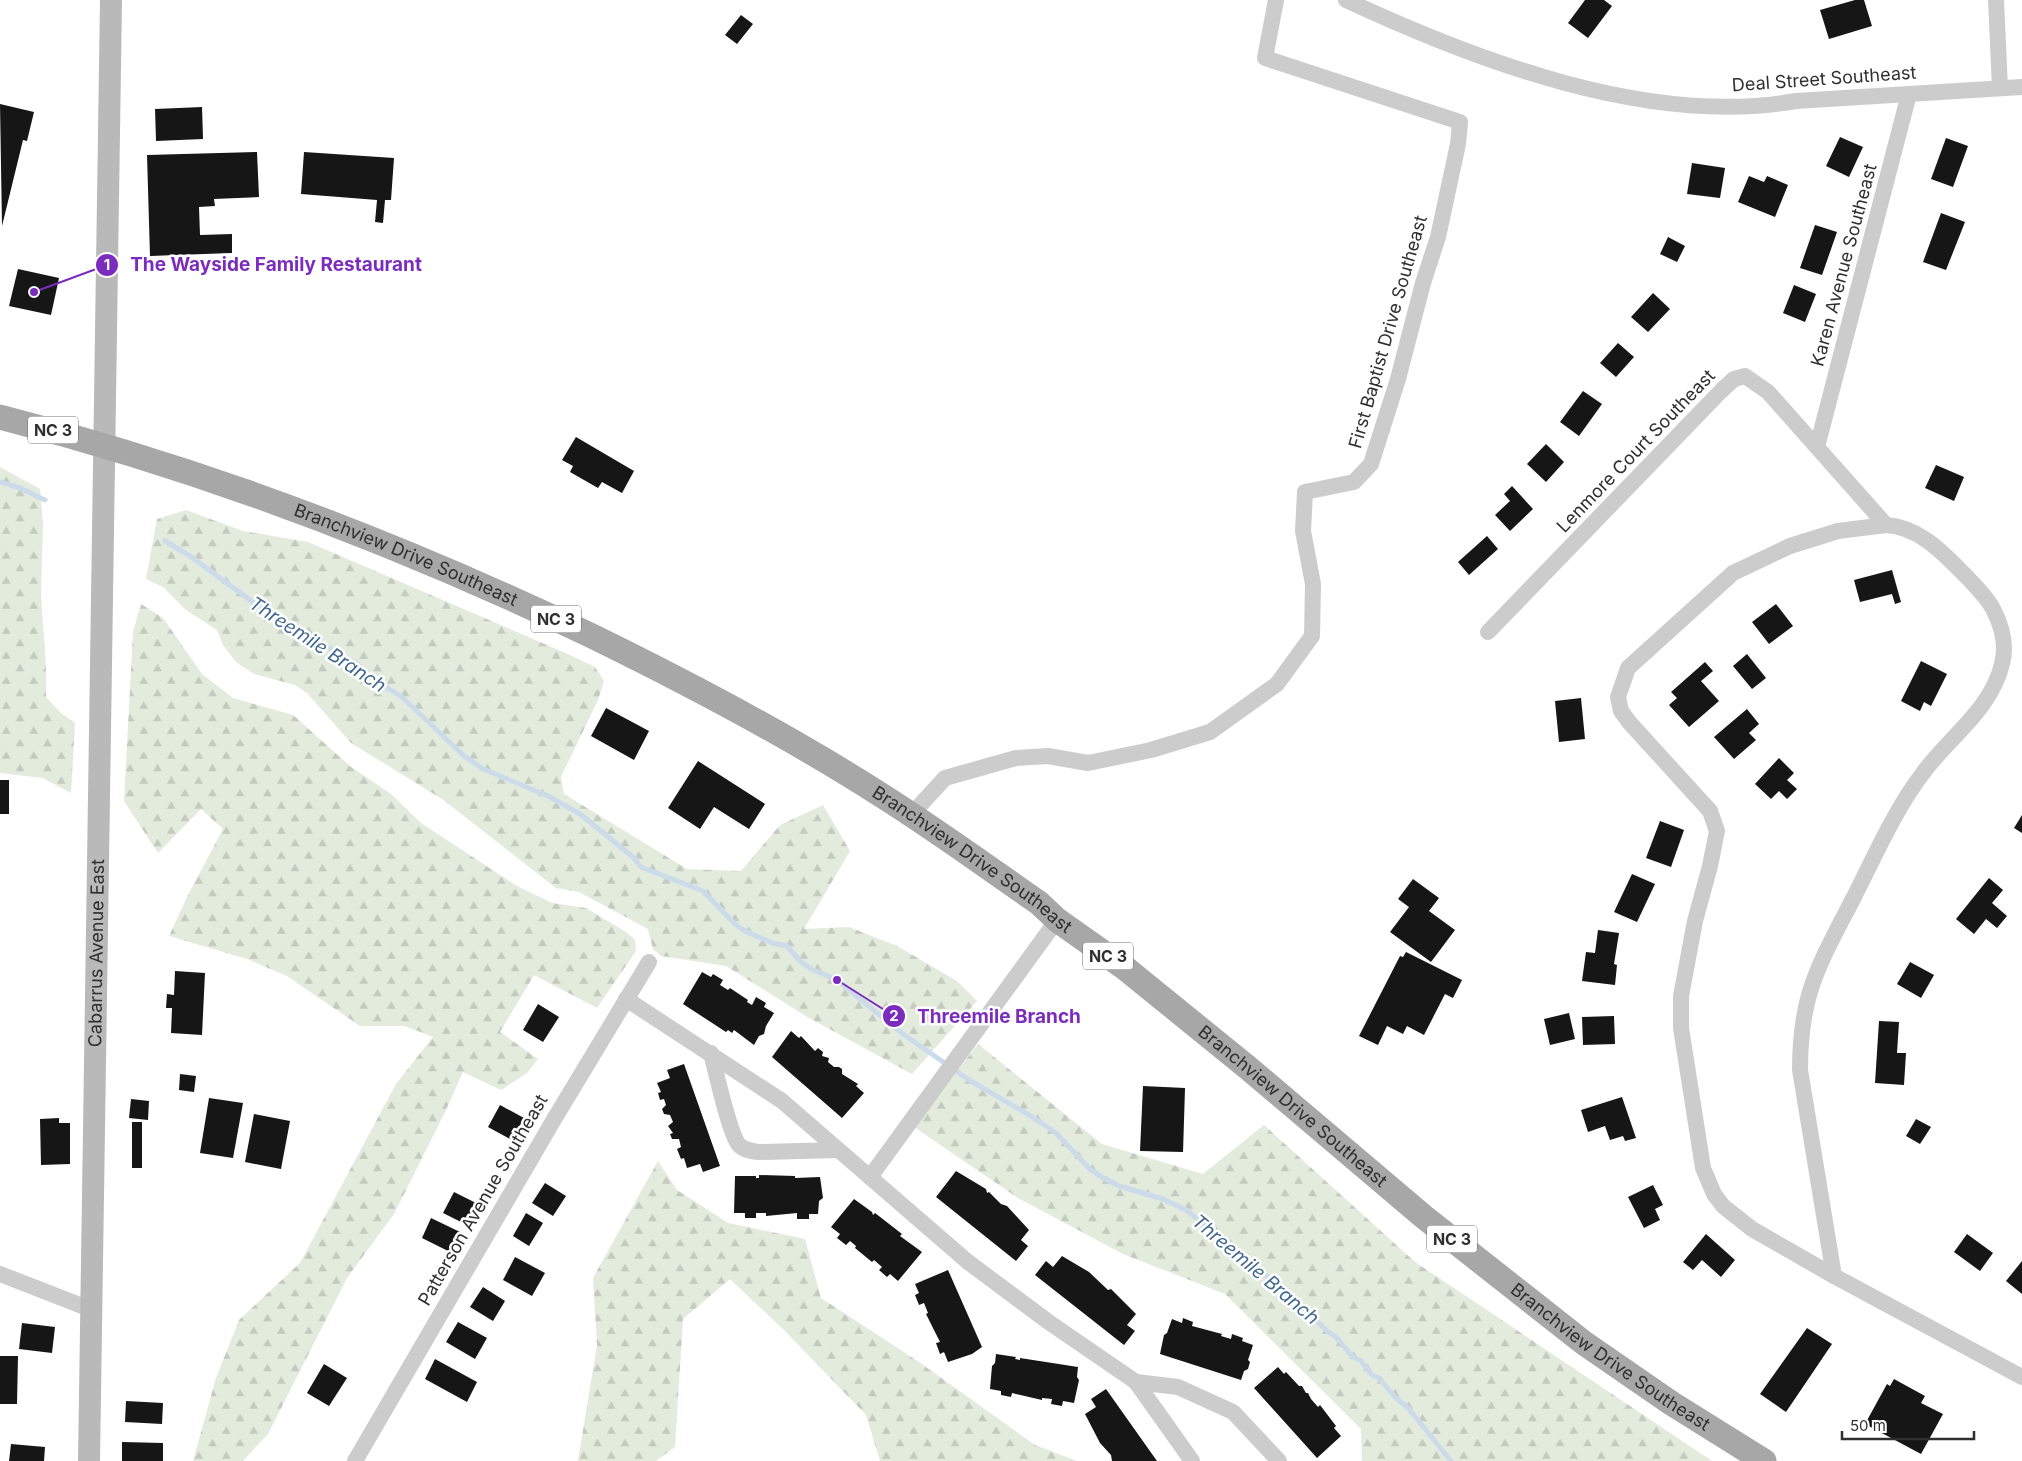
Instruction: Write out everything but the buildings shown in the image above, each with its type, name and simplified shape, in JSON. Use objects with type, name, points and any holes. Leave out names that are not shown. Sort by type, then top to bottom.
[{"type":"main road","name":"Cabarrus Avenue East","points":[[89,1461],[111,0]]},
{"type":"main road","name":"NC 3","points":[[0,417],[105,446]]},
{"type":"main road","name":"Branchview Drive Southeast","points":[[105,446],[194,474],[321,519],[457,573],[519,601],[742,713],[880,794],[1039,903],[1057,920],[1125,968],[1247,1067],[1424,1217],[1584,1343],[1671,1403],[1764,1461]]},
{"type":"street","name":"First Baptist Drive Southeast","points":[[911,815],[945,778],[1016,758],[1048,756],[1088,763],[1151,750],[1210,732],[1277,684],[1312,636],[1313,584],[1303,531],[1305,492],[1354,482],[1371,464],[1398,379],[1423,283],[1438,237],[1458,144],[1460,122],[1265,58],[1276,0]]},
{"type":"street","name":"Deal Street Southeast","points":[[1346,0],[1414,32],[1491,61],[1593,90],[1677,104],[1769,106],[1796,101],[2022,87]]},
{"type":"street","points":[[1996,0],[2000,88]]},
{"type":"street","name":"Karen Avenue Southeast","points":[[1817,447],[1909,94]]},
{"type":"street","name":"Lenmore Court Southeast","points":[[1488,632],[1734,379],[1745,376],[1768,392],[1817,447]]},
{"type":"street","points":[[1817,447],[1886,525]]},
{"type":"street","points":[[1834,1276],[1800,1070],[1800,1041],[1810,993],[1838,929],[1890,825],[1923,772],[1976,714],[1988,696],[2002,663],[2004,648],[2003,632],[1993,608],[1982,593],[1941,550],[1915,533],[1899,526],[1886,525],[1838,531],[1798,543],[1733,573],[1628,668],[1618,697],[1621,711],[1629,722],[1710,811],[1717,831],[1710,866],[1695,921],[1681,996],[1681,1028],[1703,1168],[1714,1194],[1723,1206],[1752,1229],[1834,1276],[2022,1377]]},
{"type":"street","points":[[870,1177],[1057,920]]},
{"type":"street","name":"Patterson Avenue Southeast","points":[[355,1461],[482,1240],[649,962]]},
{"type":"street","points":[[626,999],[782,1100],[968,1262],[1050,1323],[1136,1382],[1192,1461]]},
{"type":"street","points":[[711,1053],[727,1112],[740,1145],[747,1150],[758,1152],[838,1150]]},
{"type":"street","points":[[0,1274],[90,1309]]},
{"type":"street","points":[[1136,1382],[1178,1387],[1233,1412],[1279,1461]]},
{"type":"green space","points":[[0,467],[40,489],[43,523],[41,595],[46,697],[61,713],[75,723],[71,793],[43,778],[0,773]]},
{"type":"green space","points":[[186,510],[243,531],[308,542],[595,667],[604,681],[598,700],[561,777],[564,794],[687,869],[741,871],[780,825],[823,805],[850,851],[804,929],[849,927],[897,946],[957,981],[977,1001],[912,1074],[809,1018],[726,966],[661,956],[653,949],[648,929],[579,892],[556,888],[442,799],[351,743],[307,693],[295,685],[254,674],[236,662],[223,645],[217,630],[186,610],[163,587],[146,579],[157,519]]},
{"type":"green space","points":[[141,604],[163,618],[202,674],[233,698],[293,715],[351,767],[391,794],[421,823],[517,886],[552,903],[586,908],[626,932],[635,940],[636,951],[597,1008],[534,975],[500,1032],[538,1059],[527,1073],[501,1090],[463,1072],[394,1214],[347,1278],[268,1434],[243,1461],[193,1461],[216,1378],[239,1320],[300,1263],[396,1084],[433,1037],[405,1026],[360,1026],[287,976],[247,959],[169,936],[189,893],[223,829],[201,809],[158,853],[124,801],[133,632]]},
{"type":"green space","points":[[978,1044],[1102,1144],[1203,1174],[1264,1125],[1415,1262],[1712,1461],[1362,1461],[1361,1429],[1225,1294],[1123,1254],[1018,1198],[914,1127]]},
{"type":"green space","points":[[658,1161],[677,1190],[728,1223],[805,1239],[821,1298],[919,1362],[1035,1445],[1077,1461],[880,1461],[866,1415],[785,1331],[730,1279],[683,1319],[675,1447],[656,1461],[578,1461],[597,1345],[593,1278]]},
{"type":"waterway","name":"Threemile Branch","points":[[0,482],[20,488],[45,500]]},
{"type":"waterway","name":"Threemile Branch","points":[[165,541],[190,556],[269,614],[357,664],[375,680],[402,697],[463,755],[483,769],[548,796],[580,814],[633,857],[641,867],[703,891],[734,923],[745,931],[772,943],[787,946],[800,961],[811,969],[837,980],[903,1034],[969,1080],[1056,1133],[1089,1168],[1100,1176],[1119,1186],[1163,1199],[1188,1211],[1218,1237],[1225,1239],[1246,1260],[1252,1261],[1261,1272],[1284,1289],[1327,1331],[1336,1337],[1353,1357],[1360,1360],[1372,1375],[1379,1378],[1394,1396],[1408,1408],[1451,1461]]},
{"type":"place","name":"The Wayside Family Restaurant","points":[[34,292]]},
{"type":"place","name":"Threemile Branch","points":[[837,980]]}]
